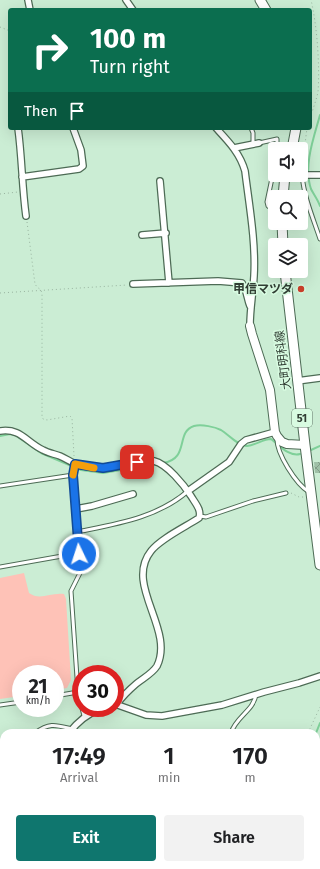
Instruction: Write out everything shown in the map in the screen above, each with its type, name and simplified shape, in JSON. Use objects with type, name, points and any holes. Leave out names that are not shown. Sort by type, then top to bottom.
[{"type":"main road","points":[[293,142],[296,130]]},
{"type":"main road","name":"大町明科線","points":[[286,278],[308,494],[320,566]]},
{"type":"street","points":[[18,130],[22,156],[22,177],[26,216]]},
{"type":"street","points":[[22,177],[79,169],[83,166],[81,150],[74,130]]},
{"type":"street","points":[[218,130],[234,148],[245,171],[253,242],[254,275],[250,306],[250,326],[271,394],[276,434],[282,442],[287,444],[304,445]]},
{"type":"street","points":[[234,148],[259,142]]},
{"type":"street","points":[[308,175],[320,175]]},
{"type":"street","points":[[160,181],[166,233],[169,283]]},
{"type":"street","points":[[142,235],[166,233]]},
{"type":"street","points":[[133,284],[218,281],[242,283],[245,287],[250,306]]},
{"type":"street","points":[[297,382],[320,378]]},
{"type":"street","points":[[0,431],[7,430],[18,433],[42,450],[62,457],[75,464],[103,468],[148,460],[154,461],[165,466],[188,491],[198,508],[199,518],[158,545],[146,558],[143,578],[149,603],[158,626],[160,648],[159,658],[153,672],[124,696]]},
{"type":"street","points":[[188,491],[229,462],[241,444],[246,440],[276,434]]},
{"type":"street","points":[[75,464],[73,475],[79,554]]},
{"type":"street","points":[[76,509],[133,494]]},
{"type":"street","points":[[124,707],[146,715],[162,716],[222,705],[320,676]]},
{"type":"street","points":[[73,729],[83,717]]},
{"type":"lane","points":[[251,130],[253,144]]},
{"type":"lane","points":[[259,142],[277,139],[277,142]]},
{"type":"lane","points":[[303,182],[306,199],[320,239]]},
{"type":"lane","points":[[276,434],[277,444],[284,461],[308,494]]},
{"type":"lane","points":[[0,486],[73,475]]},
{"type":"lane","points":[[77,532],[137,519],[165,506],[188,491]]},
{"type":"lane","points":[[200,516],[206,517],[253,501],[286,493]]},
{"type":"lane","points":[[0,567],[79,554],[81,569],[71,591],[76,665]]},
{"type":"lane","points":[[233,729],[237,720],[254,703],[256,694]]},
{"type":"lane","points":[[0,705],[12,703]]},
{"type":"lane","points":[[41,729],[53,724],[66,729]]},
{"type":"path","points":[[311,0],[320,74],[318,92],[312,112]]},
{"type":"path","points":[[305,142],[307,130]]},
{"type":"path","points":[[0,194],[23,192]]},
{"type":"path","points":[[26,216],[35,284],[42,291],[42,417],[43,419],[47,420],[70,416],[72,418],[75,464]]},
{"type":"path","points":[[0,293],[133,284]]},
{"type":"path","points":[[286,493],[304,498],[308,494]]},
{"type":"path","points":[[310,729],[320,706]]},
{"type":"shaded area","points":[[24,573],[29,593],[37,596],[64,594],[66,599],[71,680],[67,688],[64,688],[64,665],[12,665],[12,697],[0,699],[0,578]]},
{"type":"building","points":[[314,462],[320,462],[320,473],[315,473]]},
{"type":"waterway","points":[[320,115],[312,142],[308,171],[311,189],[320,206]]},
{"type":"waterway","points":[[163,463],[171,461],[177,456],[188,429],[197,425],[208,426],[221,430],[244,446],[271,439],[288,452],[292,454],[300,454]]},
{"type":"waterway","points":[[0,436],[10,434],[15,435],[41,453],[81,470],[103,473],[157,464]]},
{"type":"waterway","points":[[311,450],[320,446]]},
{"type":"waterway","points":[[318,729],[320,723]]},
{"type":"slow traffic","points":[[73,475],[75,464],[94,468]]},
{"type":"place","name":"甲信マツダ","points":[[301,289]]},
{"type":"route","points":[[79,554],[73,475],[75,464],[93,468],[109,468],[137,462]]}]
